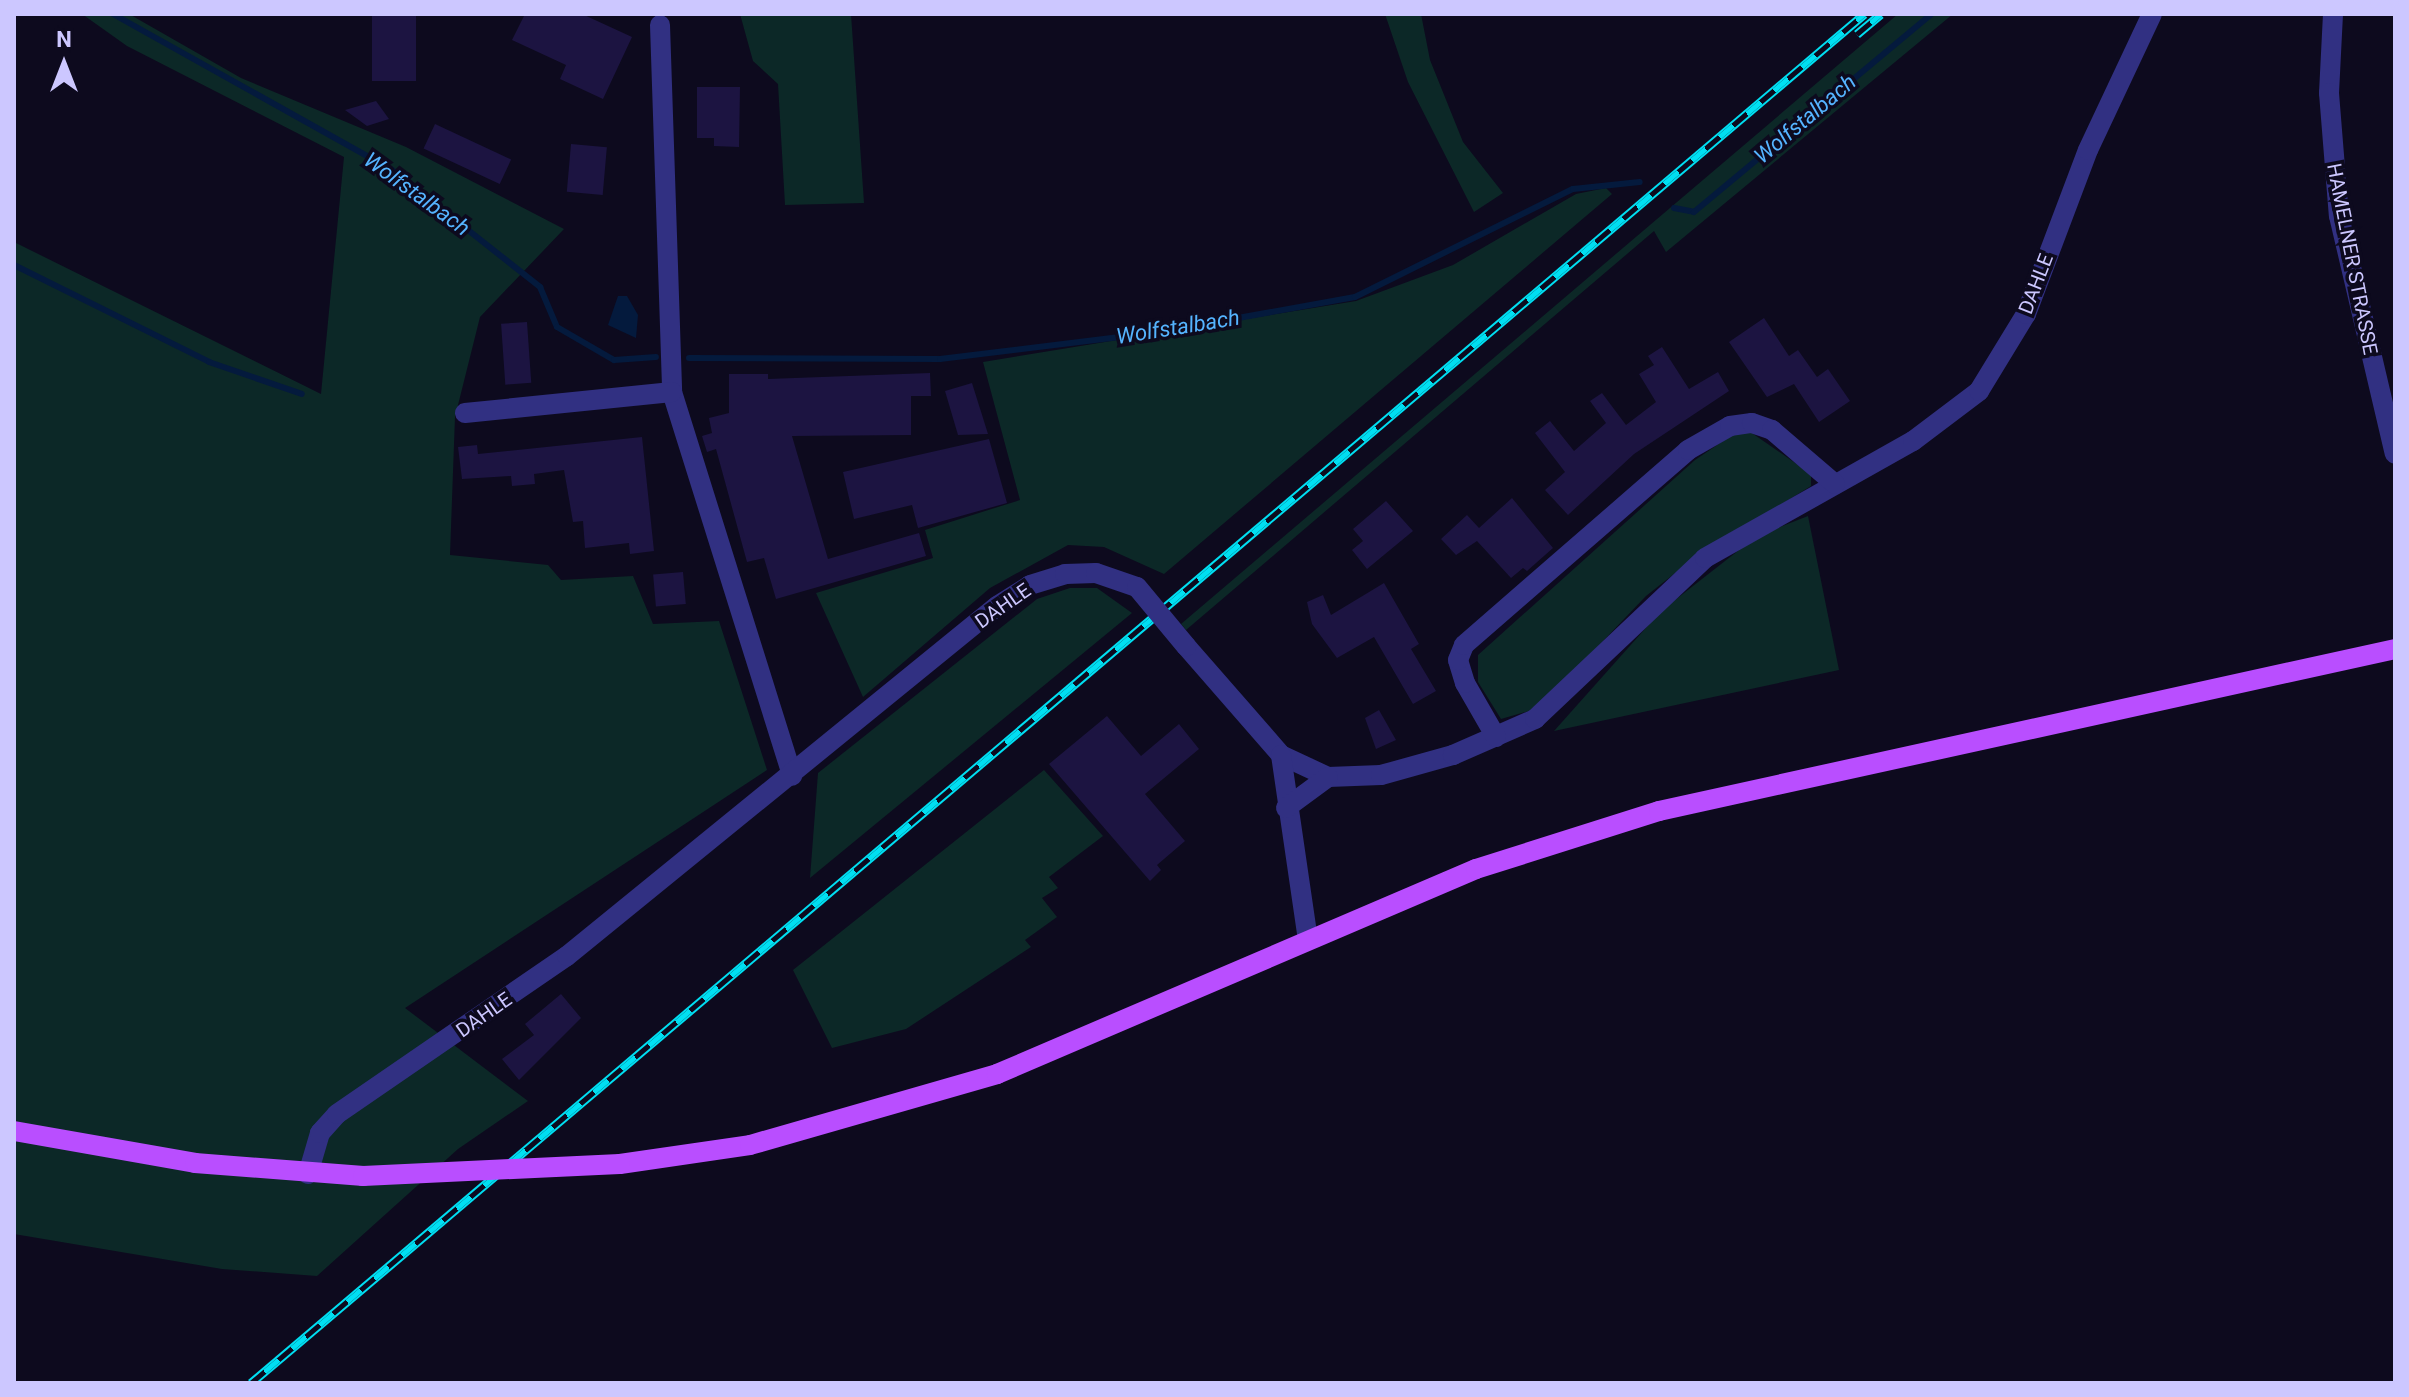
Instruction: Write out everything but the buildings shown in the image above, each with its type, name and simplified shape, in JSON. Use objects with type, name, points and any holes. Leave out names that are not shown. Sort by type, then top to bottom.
[{"type":"main road","points":[[14,1131],[180,1160],[308,1174],[363,1176],[620,1164],[750,1145],[969,1083],[1098,1034],[1476,869],[1659,811],[2395,649]]},
{"type":"street","name":"DAHLE","points":[[308,1174],[320,1133],[337,1114],[567,956],[1030,585],[1065,574],[1096,573],[1137,587],[1281,755],[1328,777],[1381,775],[1496,737],[1535,719],[1568,692],[1705,558],[1948,420],[2005,356],[2152,14]]},
{"type":"street","name":"HAMELNER STRASSE","points":[[2333,14],[2330,108],[2339,216],[2395,454]]},
{"type":"street","points":[[660,25],[672,392],[792,776]]},
{"type":"street","points":[[465,413],[672,392]]},
{"type":"street","points":[[1496,737],[1465,683],[1458,660],[1464,645],[1688,450],[1730,426],[1752,423],[1772,430],[1835,484]]},
{"type":"street","points":[[1281,755],[1286,808],[1308,940]]},
{"type":"street","points":[[1286,808],[1319,790],[1328,777]]},
{"type":"green space","points":[[82,14],[129,14],[241,78],[406,147],[564,229],[480,317],[455,417],[450,555],[548,565],[561,580],[633,576],[653,624],[719,621],[767,770],[405,1008],[528,1101],[458,1149],[317,1276],[222,1269],[14,1234],[14,242],[321,394],[344,157],[127,46]]},
{"type":"green space","points":[[740,14],[851,14],[864,203],[785,205],[778,84],[753,61]]},
{"type":"green space","points":[[1385,14],[1421,14],[1430,60],[1463,142],[1503,193],[1474,212],[1408,82]]},
{"type":"green space","points":[[1898,14],[1953,14],[1666,252],[1654,231],[1186,630],[1181,624]]},
{"type":"green space","points":[[1606,188],[1612,194],[1164,574],[1104,547],[1068,545],[990,588],[863,697],[816,593],[933,558],[925,530],[1020,500],[983,362],[1356,301],[1453,265],[1576,194]]},
{"type":"green space","points":[[1749,431],[1811,474],[1811,486],[1698,555],[1646,596],[1561,685],[1529,711],[1501,719],[1478,682],[1478,655],[1695,460],[1735,433]]},
{"type":"green space","points":[[1808,516],[1839,670],[1554,731],[1661,611],[1757,536]]},
{"type":"green space","points":[[1070,588],[1097,588],[1132,613],[810,878],[818,773],[1037,599]]},
{"type":"green space","points":[[1044,770],[1103,836],[1049,877],[1058,888],[1042,898],[1057,917],[1025,940],[1031,947],[906,1029],[832,1048],[793,970]]},
{"type":"water","points":[[618,296],[627,296],[638,315],[636,338],[608,325]]},
{"type":"waterway","name":"Wolfstalbach","points":[[113,14],[392,170],[540,287],[557,327],[614,360],[656,357]]},
{"type":"waterway","name":"Wolfstalbach","points":[[1674,208],[1694,212],[1932,14]]},
{"type":"waterway","name":"Wolfstalbach","points":[[689,358],[940,359],[1160,332],[1355,297],[1573,189],[1640,182]]},
{"type":"waterway","points":[[14,265],[209,362],[302,394]]},
{"type":"railway","points":[[251,1383],[1864,14]]},
{"type":"railway","points":[[1857,34],[1881,14]]}]
